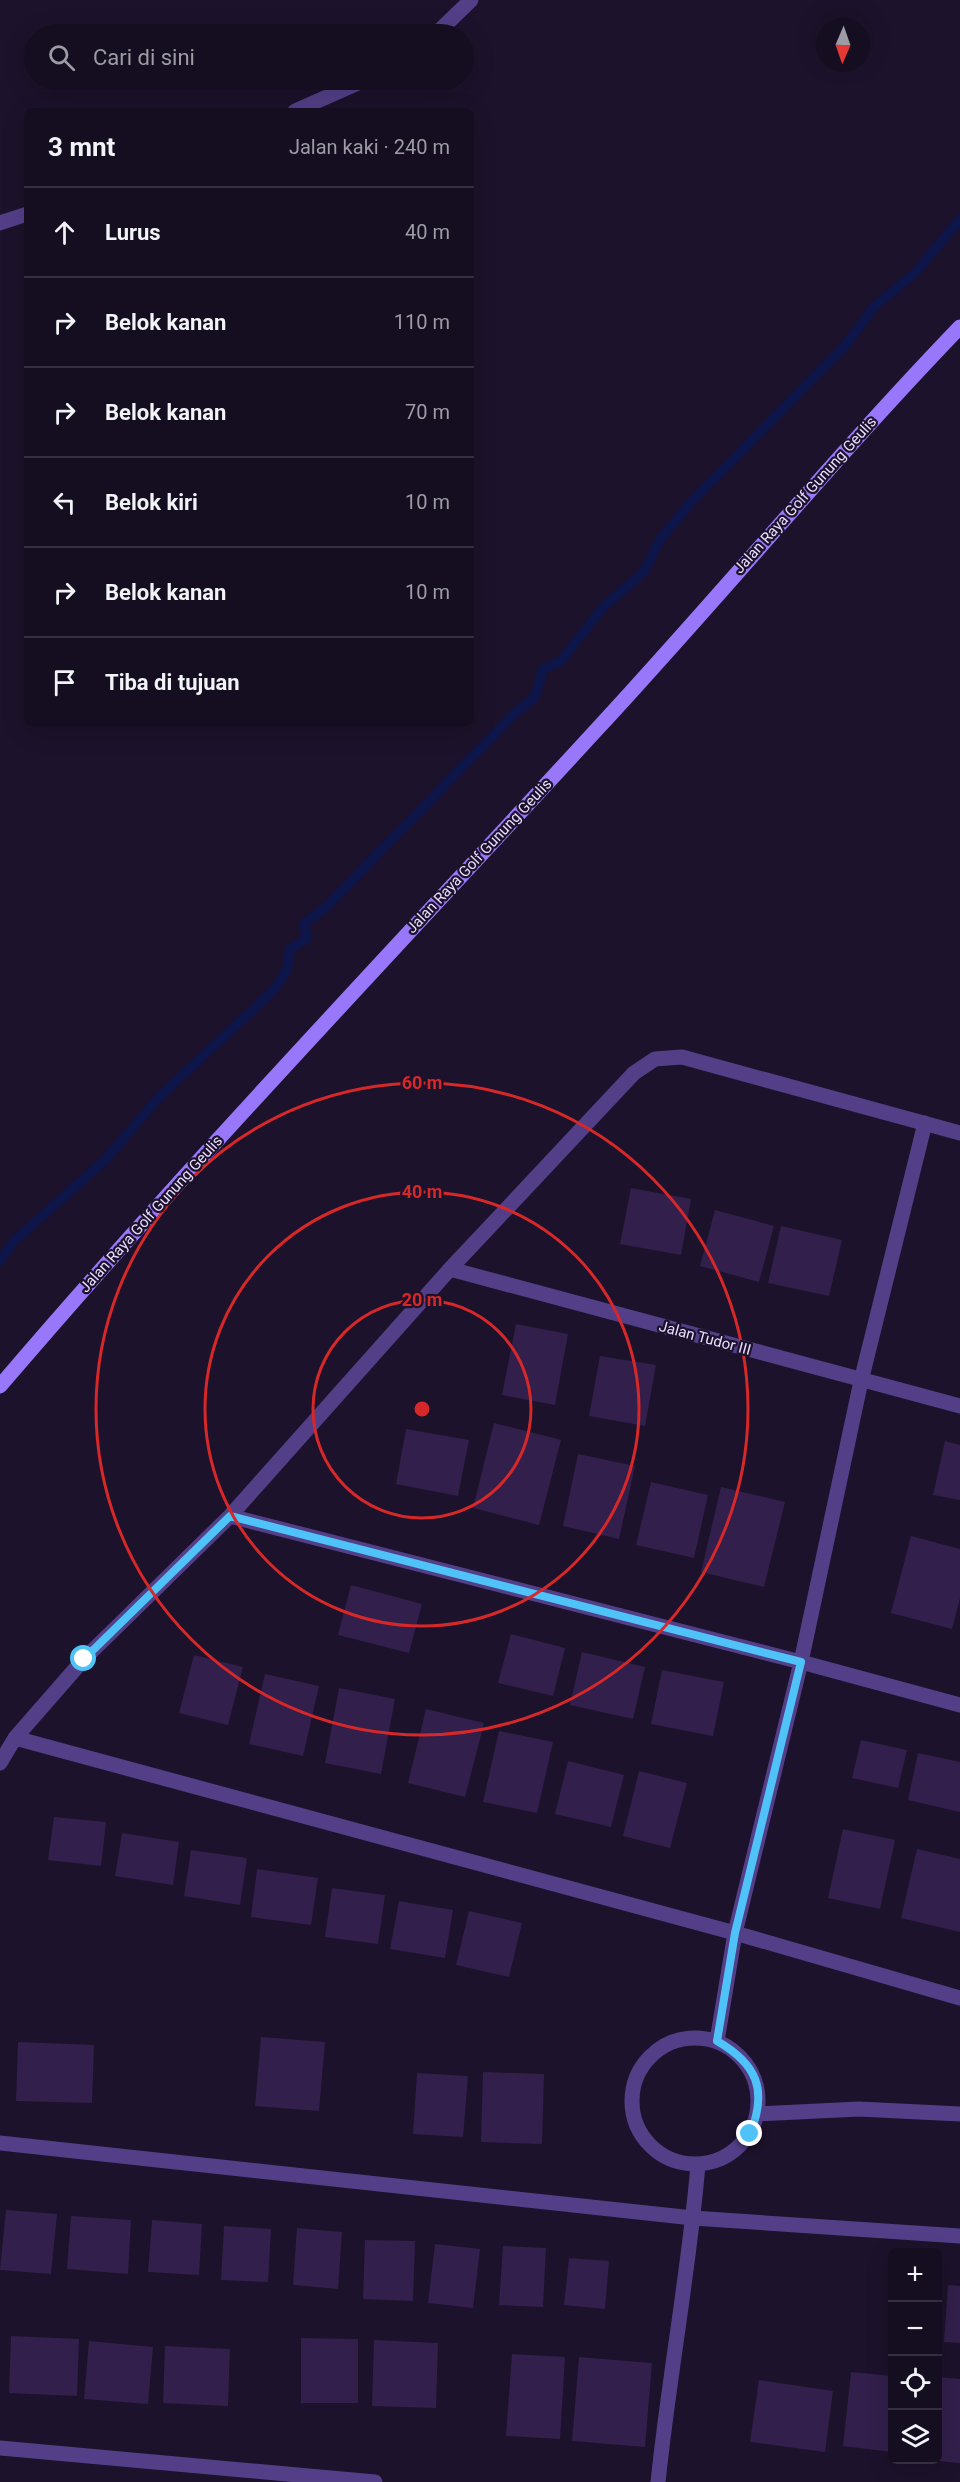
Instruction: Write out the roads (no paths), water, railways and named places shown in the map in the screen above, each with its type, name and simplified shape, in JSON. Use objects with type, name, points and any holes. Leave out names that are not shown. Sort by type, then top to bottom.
[{"type":"main road","name":"Jalan Raya Golf Gunung Geulis","points":[[0,1386],[130,1235],[601,724],[873,419],[960,327]]},
{"type":"street","points":[[446,24],[471,0]]},
{"type":"street","points":[[302,108],[343,90]]},
{"type":"street","points":[[0,223],[24,215]]},
{"type":"street","points":[[0,1763],[15,1738],[84,1659],[230,1516],[450,1269],[634,1073],[655,1059],[682,1057],[705,1062],[960,1133]]},
{"type":"street","points":[[717,2041],[735,1933],[801,1662],[861,1381],[925,1124]]},
{"type":"street","name":"Jalan Tudor III","points":[[450,1269],[960,1406]]},
{"type":"street","points":[[230,1516],[960,1705]]},
{"type":"street","points":[[15,1738],[735,1933],[960,1998]]},
{"type":"street","points":[[695,2037],[717,2041],[737,2053],[752,2070],[759,2091],[758,2114],[750,2134],[737,2150],[719,2161],[698,2165],[675,2162],[656,2151],[640,2135],[632,2114],[632,2092],[639,2070],[654,2053],[673,2041],[695,2037]]},
{"type":"street","points":[[758,2114],[859,2109],[960,2114]]},
{"type":"street","points":[[0,2143],[693,2218],[960,2236]]},
{"type":"street","points":[[658,2482],[664,2420],[693,2218],[698,2165]]},
{"type":"street","points":[[0,2448],[375,2482]]},
{"type":"waterway","points":[[0,1261],[14,1241],[105,1160],[160,1096],[273,991],[287,970],[290,949],[307,938],[304,924],[325,908],[515,713],[535,697],[543,669],[561,661],[604,606],[644,572],[659,541],[691,502],[845,346],[874,307],[916,272],[960,219]]}]
